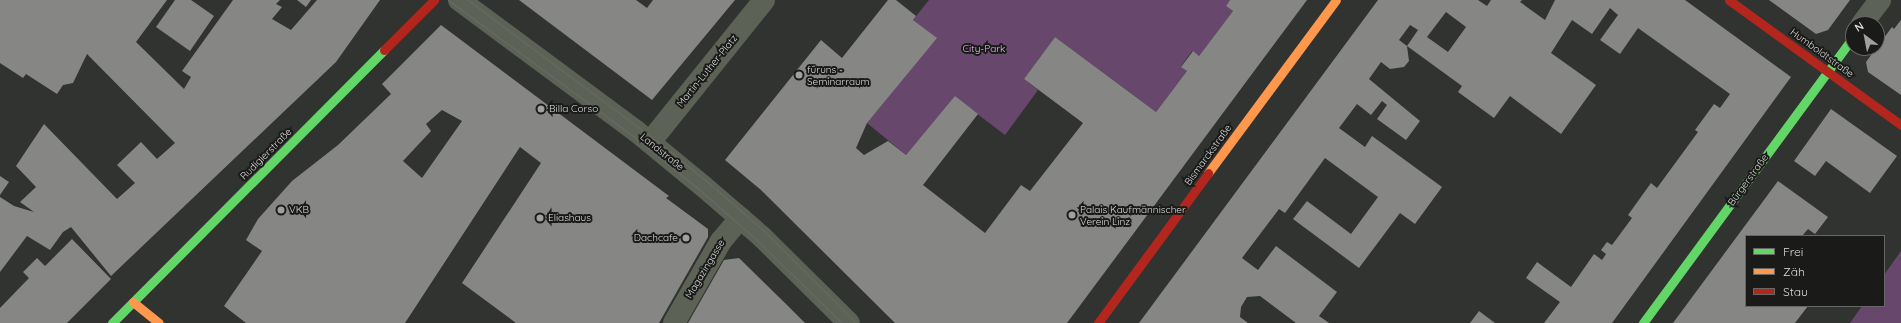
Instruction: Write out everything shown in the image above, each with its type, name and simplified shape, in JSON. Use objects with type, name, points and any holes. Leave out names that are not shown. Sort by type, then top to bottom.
[{"type":"street","name":"Rudigierstraße","points":[[112,323],[434,0]]},
{"type":"street","name":"Landstraße","points":[[459,0],[650,142],[740,218],[849,323]]},
{"type":"street","name":"Martin-Luther-Platz","points":[[650,142],[764,0]]},
{"type":"street","name":"Bismarckstraße","points":[[1098,323],[1336,0]]},
{"type":"street","name":"Humboldtstraße","points":[[1729,0],[1901,125]]},
{"type":"street","points":[[1868,16],[1880,0]]},
{"type":"street","name":"Bürgerstraße","points":[[1643,323],[1845,48]]},
{"type":"street","name":"Magazingasse","points":[[674,323],[721,241],[740,218]]},
{"type":"street","points":[[133,302],[159,323]]},
{"type":"green space","name":"City-Park","points":[[929,0],[1230,0],[1226,6],[1233,11],[1199,56],[1192,51],[1181,66],[1187,71],[1156,112],[1055,37],[1024,79],[1038,90],[1005,135],[955,97],[906,155],[867,123],[936,38],[913,20]]},
{"type":"green space","points":[[1901,251],[1901,323],[1850,323],[1861,307],[1885,307],[1885,274]]},
{"type":"building","points":[[0,0],[167,0],[136,42],[184,89],[191,77],[182,71],[233,0],[280,0],[276,4],[282,7],[272,19],[291,30],[317,0],[380,0],[336,62],[111,276],[71,227],[63,232],[50,250],[27,236],[0,272],[0,197],[14,206],[34,212],[20,202],[36,187],[16,166],[44,124],[117,199],[135,183],[117,165],[141,142],[157,159],[175,143],[87,54],[73,83],[63,85],[57,94],[26,74],[23,78],[0,63]]},
{"type":"building","points":[[175,0],[191,0],[214,16],[190,51],[156,27]]},
{"type":"building","points":[[297,0],[311,0],[306,7]]},
{"type":"building","points":[[519,0],[636,0],[647,8],[653,0],[735,0],[652,100]]},
{"type":"building","points":[[888,0],[896,0],[916,16],[913,20],[937,38],[867,123],[856,148],[864,155],[888,141],[906,155],[955,96],[978,114],[923,185],[985,233],[1021,185],[1030,191],[1083,123],[1024,79],[1055,37],[1156,112],[1187,71],[1181,67],[1193,51],[1199,56],[1233,11],[1226,6],[1230,0],[1307,0],[1067,323],[895,323],[761,190],[725,160],[821,40],[842,58]]},
{"type":"building","points":[[1378,0],[1478,0],[1487,6],[1491,0],[1522,0],[1520,2],[1545,20],[1555,0],[1685,0],[1791,77],[1612,323],[1544,323],[1560,302],[1526,278],[1537,262],[1571,287],[1594,254],[1602,260],[1606,254],[1601,250],[1607,242],[1612,245],[1632,218],[1628,215],[1651,183],[1657,188],[1698,132],[1695,130],[1714,104],[1720,108],[1730,94],[1638,28],[1620,54],[1600,40],[1618,15],[1610,8],[1592,34],[1572,20],[1551,53],[1596,85],[1561,134],[1510,96],[1494,118],[1458,92],[1462,86],[1407,46],[1409,61],[1404,67],[1390,69],[1381,62],[1369,79],[1420,121],[1406,140],[1377,119],[1387,105],[1382,101],[1371,115],[1357,104],[1339,128],[1365,147],[1372,136],[1442,187],[1415,224],[1400,213],[1359,268],[1293,219],[1307,201],[1351,234],[1378,197],[1325,158],[1285,213],[1279,209],[1242,258],[1258,270],[1276,246],[1337,292],[1319,316],[1329,323],[1296,323],[1260,296],[1247,297],[1241,307],[1240,317],[1248,323],[1139,323]],"holes":[[[1446,12],[1466,27],[1448,52],[1427,37]],[[1410,25],[1418,30],[1407,46],[1399,40]]]},
{"type":"building","points":[[1769,0],[1850,0],[1828,30],[1816,34]]},
{"type":"building","points":[[1901,20],[1901,95],[1868,72],[1866,62],[1870,56],[1885,56],[1885,36],[1892,27],[1894,29]]},
{"type":"building","points":[[441,25],[669,196],[666,198],[708,229],[708,237],[659,323],[516,323],[462,283],[541,163],[520,147],[405,323],[246,323],[224,306],[262,251],[246,240],[258,219],[292,181],[338,145],[391,94],[382,84]],"holes":[[[442,110],[462,121],[422,178],[403,161],[431,131],[426,124]]]},
{"type":"building","points":[[1831,109],[1897,156],[1870,193],[1826,161],[1815,176],[1794,161]]},
{"type":"building","points":[[0,176],[9,182],[0,195]]},
{"type":"building","points":[[1778,181],[1828,217],[1815,234],[1808,229],[1803,235],[1745,235],[1745,307],[1807,307],[1795,323],[1673,323]]},
{"type":"building","points":[[72,239],[111,279],[67,323],[0,323],[0,308],[29,278],[23,272],[37,258],[45,266]]},
{"type":"building","points":[[739,258],[805,323],[688,323],[724,260]]},
{"type":"building","points":[[1479,311],[1495,323],[1470,323]]},
{"type":"tram line","points":[[448,0],[632,135],[700,190],[759,242],[842,323]]},
{"type":"tram line","points":[[468,0],[666,148],[717,190],[765,232],[856,323]]},
{"type":"traffic: fast","points":[[1643,323],[1845,48]]},
{"type":"traffic: fast","points":[[112,323],[384,50]]},
{"type":"traffic: slow","points":[[1208,173],[1336,0]]},
{"type":"traffic: slow","points":[[133,302],[159,323]]},
{"type":"traffic: jam","points":[[384,50],[434,0]]},
{"type":"traffic: jam","points":[[1729,0],[1901,125]]},
{"type":"traffic: jam","points":[[1098,323],[1208,173]]},
{"type":"place","name":"füruns - Seminarraum","points":[[799,75]]},
{"type":"place","name":"Billa Corso","points":[[541,109]]},
{"type":"place","name":"VKB","points":[[281,210]]},
{"type":"place","name":"Palais Kaufmännischer Verein Linz","points":[[1072,215]]},
{"type":"place","name":"Eliashaus","points":[[540,218]]},
{"type":"place","name":"Dachcafe","points":[[686,238]]}]
